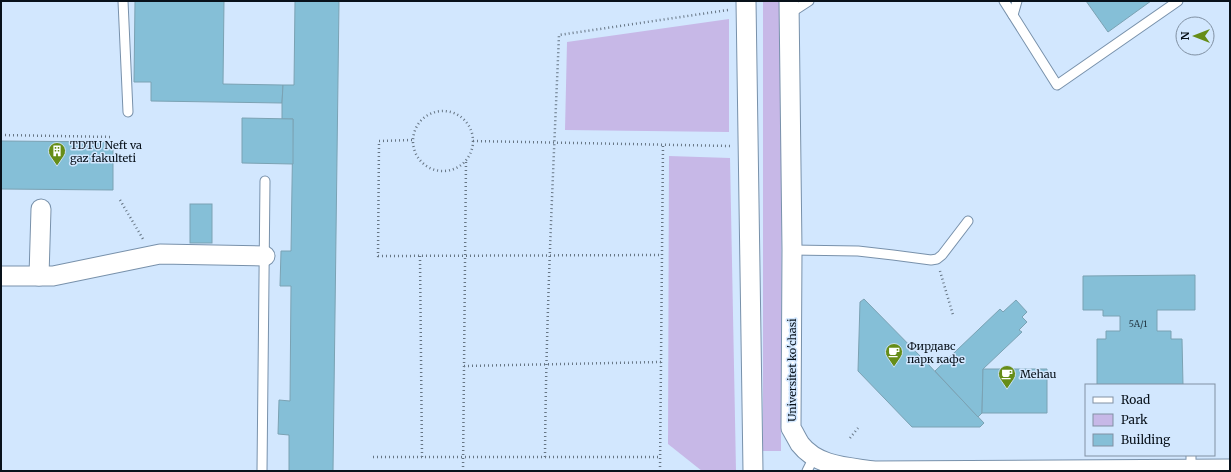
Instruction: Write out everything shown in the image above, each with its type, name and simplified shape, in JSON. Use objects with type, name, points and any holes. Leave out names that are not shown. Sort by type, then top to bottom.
[{"type":"street","points":[[746,4],[747,146],[754,471]]},
{"type":"street","name":"Universitet ko'chasi","points":[[789,7],[792,250],[791,428],[811,464],[829,464],[874,470],[1191,462],[1230,469]]},
{"type":"street","points":[[39,276],[41,209]]},
{"type":"street","points":[[1,276],[61,275],[168,254],[265,256]]},
{"type":"lane","points":[[123,1],[128,112]]},
{"type":"lane","points":[[789,7],[809,1]]},
{"type":"lane","points":[[1004,1],[1057,85],[1178,1]]},
{"type":"lane","points":[[1013,15],[1017,1]]},
{"type":"lane","points":[[262,471],[265,181]]},
{"type":"lane","points":[[792,250],[858,251],[930,260],[937,259],[942,255],[968,221]]},
{"type":"path","points":[[545,457],[546,364],[559,35],[746,4]]},
{"type":"path","points":[[438,110],[458,114],[466,122],[471,131],[473,141],[471,151],[466,160],[451,170],[441,171],[432,169],[417,158],[412,140],[414,130],[420,121],[428,114],[438,110]]},
{"type":"path","points":[[1,135],[113,137]]},
{"type":"path","points":[[412,140],[379,141],[378,256],[662,255]]},
{"type":"path","points":[[473,141],[747,146]]},
{"type":"path","points":[[660,471],[663,144]]},
{"type":"path","points":[[463,471],[466,160]]},
{"type":"path","points":[[120,200],[152,256]]},
{"type":"path","points":[[420,256],[422,457]]},
{"type":"path","points":[[937,259],[953,315]]},
{"type":"path","points":[[464,366],[661,362]]},
{"type":"path","points":[[850,438],[858,428]]},
{"type":"path","points":[[373,458],[661,458]]},
{"type":"green space","points":[[763,1],[782,1],[781,451],[763,451]]},
{"type":"green space","points":[[729,19],[729,132],[565,130],[567,42]]},
{"type":"green space","points":[[669,156],[730,158],[736,471],[702,471],[668,444]]},
{"type":"building","points":[[135,1],[224,1],[223,84],[283,85],[282,103],[151,101],[151,82],[134,82]]},
{"type":"building","points":[[295,1],[339,1],[333,471],[289,471],[289,435],[278,434],[279,400],[290,401],[291,286],[280,286],[281,251],[291,251],[293,119],[282,119],[282,103],[283,85],[294,85]]},
{"type":"building","points":[[1086,1],[1151,1],[1108,32]]},
{"type":"building","points":[[242,118],[293,119],[293,164],[242,163]]},
{"type":"building","name":"TDTU Neft va gaz fakulteti","points":[[1,141],[113,142],[113,190],[1,189]]},
{"type":"building","points":[[190,204],[212,204],[212,243],[190,243]]},
{"type":"building","points":[[1195,275],[1195,310],[1157,310],[1157,331],[1171,331],[1171,339],[1182,339],[1183,384],[1097,384],[1097,339],[1106,339],[1106,331],[1120,331],[1120,316],[1103,316],[1103,310],[1083,310],[1083,276]]},
{"type":"building","name":"Фирдавс парк кафе","points":[[864,299],[984,423],[980,427],[912,427],[858,371],[860,302]]},
{"type":"building","points":[[1016,300],[1027,312],[1022,317],[1027,322],[1019,330],[1022,332],[983,369],[982,413],[978,417],[935,371],[1000,309],[1003,312]]},
{"type":"building","points":[[983,369],[1047,369],[1047,413],[982,413]]},
{"type":"place","name":"TDTU Neft va gaz fakulteti","points":[[57,166]]},
{"type":"place","name":"Фирдавс парк кафе","points":[[894,367]]},
{"type":"place","name":"Mehau","points":[[1007,389]]}]
